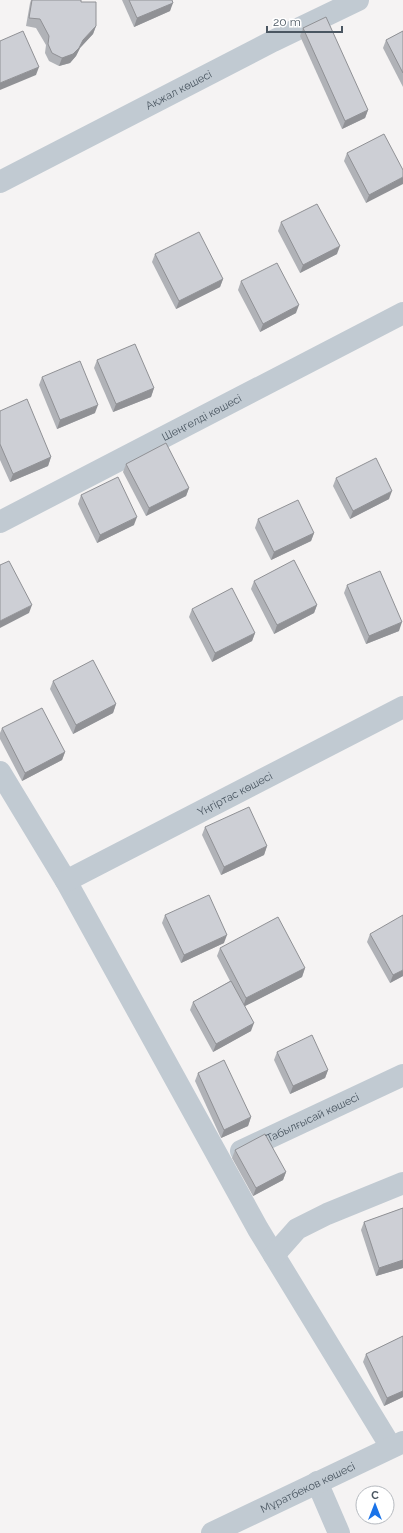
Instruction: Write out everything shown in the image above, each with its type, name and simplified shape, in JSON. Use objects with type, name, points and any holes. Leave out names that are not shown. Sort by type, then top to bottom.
[{"type":"street","name":"Ақжал көшесі","points":[[0,182],[272,40],[358,0]]},
{"type":"street","name":"Шеңгелді көшесі","points":[[0,522],[403,313]]},
{"type":"street","name":"Үңгіртас көшесі","points":[[66,881],[403,707]]},
{"type":"street","points":[[0,772],[66,881],[258,1229],[397,1445]]},
{"type":"street","name":"Табылғысай көшесі","points":[[221,1161],[403,1075]]},
{"type":"street","points":[[274,1255],[297,1229],[327,1214],[403,1183]]},
{"type":"street","name":"Мұратбеков көшесі","points":[[212,1533],[397,1445]]},
{"type":"street","points":[[317,1482],[339,1533]]},
{"type":"building","points":[[32,0],[81,0],[81,2],[96,2],[96,26],[73,54],[62,58],[52,53],[48,44],[49,36],[40,19],[29,18]]},
{"type":"building","points":[[129,0],[172,0],[173,3],[137,18]]},
{"type":"building","points":[[326,17],[368,110],[345,121],[303,28]]},
{"type":"building","points":[[23,31],[39,67],[0,83],[0,41]]},
{"type":"building","points":[[403,31],[403,73],[386,40]]},
{"type":"building","points":[[384,134],[403,170],[403,177],[369,195],[347,153]]},
{"type":"building","points":[[317,204],[340,246],[303,265],[281,222]]},
{"type":"building","points":[[199,232],[223,279],[179,301],[155,254]]},
{"type":"building","points":[[277,263],[299,305],[263,324],[241,281]]},
{"type":"building","points":[[135,344],[154,388],[116,404],[97,360]]},
{"type":"building","points":[[80,361],[98,405],[60,420],[42,377]]},
{"type":"building","points":[[27,399],[51,457],[13,474],[0,444],[0,411]]},
{"type":"building","points":[[166,443],[189,488],[149,508],[126,464]]},
{"type":"building","points":[[376,458],[392,491],[353,511],[336,478]]},
{"type":"building","points":[[118,477],[137,517],[100,535],[81,495]]},
{"type":"building","points":[[298,500],[314,533],[274,552],[258,519]]},
{"type":"building","points":[[294,560],[317,605],[277,625],[254,581]]},
{"type":"building","points":[[9,561],[32,605],[0,621],[0,565]]},
{"type":"building","points":[[380,571],[402,622],[369,636],[347,585]]},
{"type":"building","points":[[232,588],[255,633],[215,653],[192,609]]},
{"type":"building","points":[[93,660],[116,704],[76,725],[53,681]]},
{"type":"building","points":[[42,708],[65,752],[25,773],[2,728]]},
{"type":"building","points":[[249,807],[267,846],[224,867],[205,827]]},
{"type":"building","points":[[209,895],[227,935],[184,955],[165,915]]},
{"type":"building","points":[[403,915],[403,970],[393,975],[370,934]]},
{"type":"building","points":[[278,917],[305,968],[246,998],[220,948]]},
{"type":"building","points":[[231,981],[254,1023],[216,1044],[193,1002]]},
{"type":"building","points":[[312,1035],[328,1070],[293,1086],[277,1052]]},
{"type":"building","points":[[224,1060],[251,1117],[224,1130],[198,1073]]},
{"type":"building","points":[[265,1134],[286,1172],[256,1188],[235,1150]]},
{"type":"building","points":[[403,1208],[403,1260],[379,1268],[364,1222]]},
{"type":"building","points":[[403,1336],[403,1391],[387,1398],[366,1354]]}]
